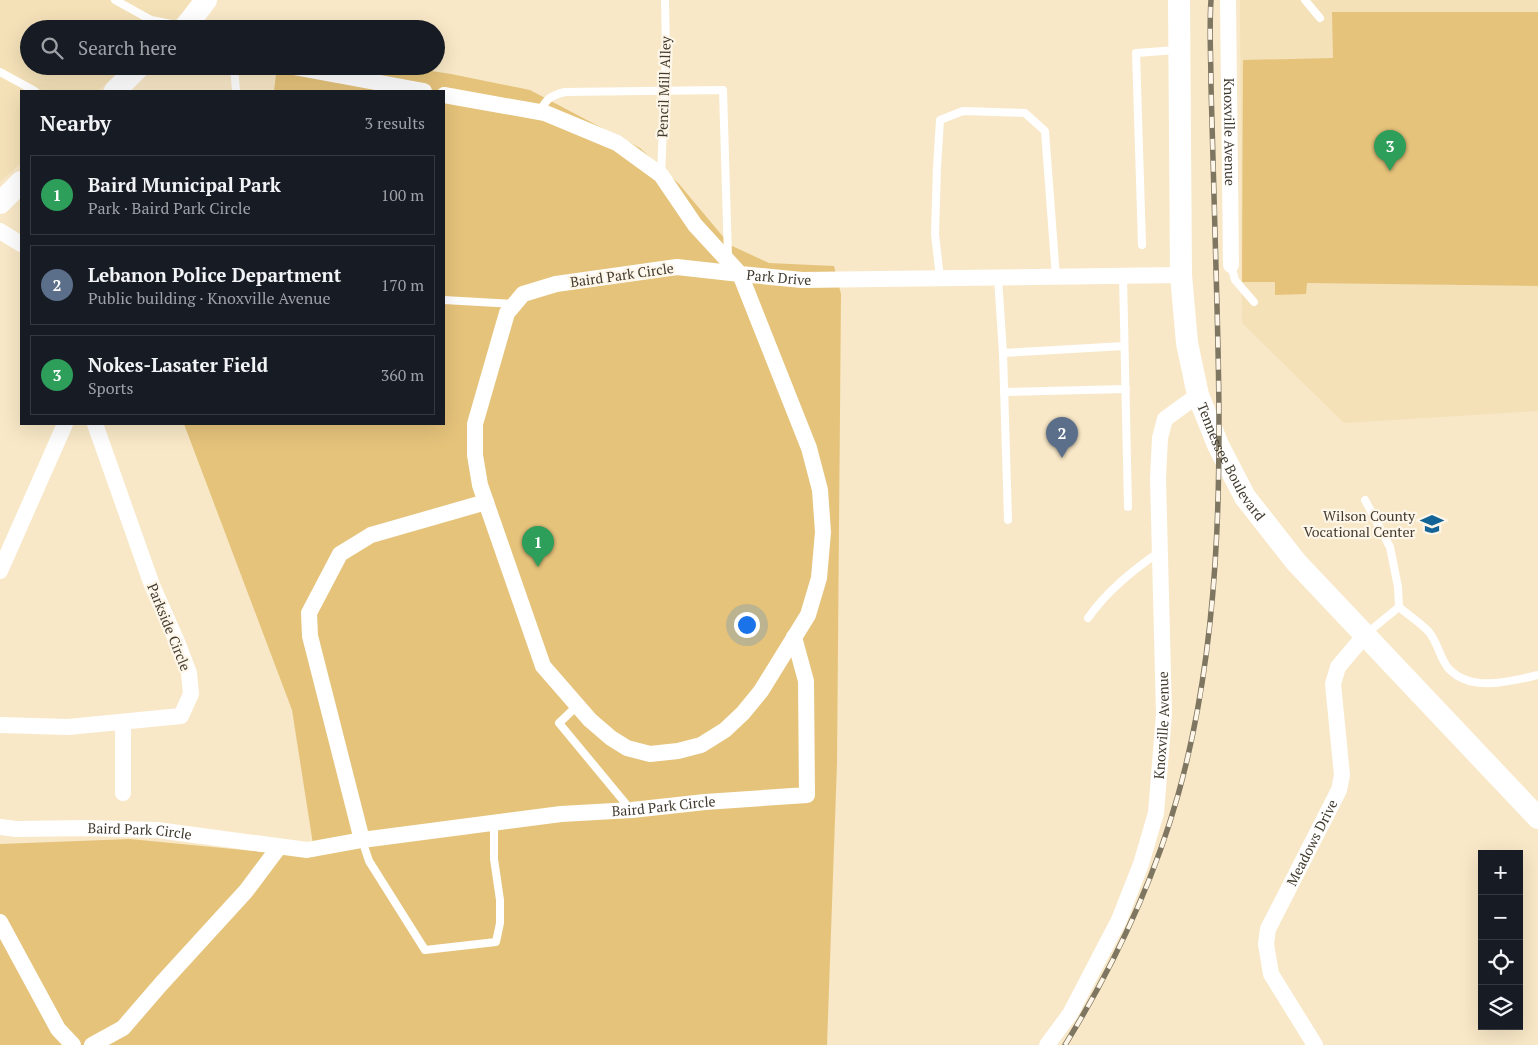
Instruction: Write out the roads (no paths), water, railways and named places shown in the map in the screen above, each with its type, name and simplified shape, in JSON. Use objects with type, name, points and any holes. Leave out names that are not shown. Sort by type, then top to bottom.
[{"type":"street","points":[[193,20],[206,0]]},
{"type":"street","name":"Tennessee Boulevard","points":[[1179,0],[1181,275],[1187,343],[1198,395],[1218,445],[1246,498],[1296,562],[1538,818]]},
{"type":"street","name":"Knoxville Avenue","points":[[1228,0],[1231,265]]},
{"type":"street","points":[[116,90],[131,75]]},
{"type":"street","points":[[337,75],[419,90]]},
{"type":"street","name":"Park Drive","points":[[445,95],[539,112],[616,143],[661,174],[695,225],[740,274],[802,280],[1181,275]]},
{"type":"street","points":[[0,231],[20,243]]},
{"type":"street","name":"Baird Park Circle","points":[[514,304],[523,294],[556,284],[677,267],[740,274]]},
{"type":"street","points":[[514,304],[507,313],[475,424],[476,455],[480,485],[543,666],[590,720],[611,738],[627,748],[650,754],[678,751],[701,745],[725,730],[761,691],[808,615],[819,578],[823,532],[820,490],[809,448],[740,274]]},
{"type":"street","name":"Knoxville Avenue","points":[[1047,1045],[1070,1014],[1119,920],[1141,864],[1156,813],[1164,714],[1158,478],[1160,438],[1166,420],[1198,395]]},
{"type":"street","points":[[0,571],[65,425]]},
{"type":"street","name":"Parkside Circle","points":[[0,725],[68,727],[181,716],[191,694],[189,673],[152,585],[95,425]]},
{"type":"street","points":[[362,840],[310,636],[309,613],[340,554],[371,535],[486,502]]},
{"type":"street","name":"Meadows Drive","points":[[1315,1045],[1271,974],[1266,944],[1268,929],[1339,790],[1342,775],[1332,684],[1338,667],[1365,635]]},
{"type":"street","name":"Baird Park Circle","points":[[0,827],[16,829],[157,830],[307,850],[362,840],[561,814],[807,795],[806,681],[794,637]]},
{"type":"street","points":[[123,723],[123,793]]},
{"type":"street","points":[[92,1045],[123,1028],[246,891],[279,847]]},
{"type":"street","points":[[0,922],[58,1029],[73,1045]]},
{"type":"lane","points":[[115,0],[151,20]]},
{"type":"lane","name":"Pencil Mill Alley","points":[[661,174],[665,0]]},
{"type":"lane","points":[[1304,0],[1320,18]]},
{"type":"lane","points":[[1142,245],[1136,53],[1179,50]]},
{"type":"lane","points":[[0,72],[32,90]]},
{"type":"lane","points":[[235,75],[236,90]]},
{"type":"lane","points":[[539,112],[546,100],[552,95],[565,92],[723,90],[728,262]]},
{"type":"lane","points":[[940,278],[935,234],[940,120],[962,111],[1025,113],[1045,132],[1056,277]]},
{"type":"lane","points":[[1231,265],[1235,280],[1254,302]]},
{"type":"lane","points":[[1123,276],[1128,507]]},
{"type":"lane","points":[[998,278],[1003,353],[1008,520]]},
{"type":"lane","points":[[445,300],[514,304]]},
{"type":"lane","points":[[1003,353],[1124,346]]},
{"type":"lane","points":[[1004,392],[1126,389]]},
{"type":"lane","points":[[1365,500],[1390,548],[1398,587],[1399,607],[1429,632],[1449,669],[1461,678],[1478,684],[1507,682],[1538,675]]},
{"type":"lane","points":[[1088,618],[1099,602],[1131,572],[1160,551]]},
{"type":"lane","points":[[1365,635],[1399,607]]},
{"type":"lane","points":[[577,706],[559,723],[632,810]]},
{"type":"lane","points":[[362,840],[369,861],[424,950],[496,942],[500,922],[500,900],[494,859],[494,823]]},
{"type":"railway","points":[[1065,1045],[1083,1016],[1115,955],[1157,861],[1178,795],[1194,726],[1206,657],[1218,515],[1219,444],[1210,33],[1211,0]]},
{"type":"place","name":"Nokes-Lasater Field","points":[[1390,171]]},
{"type":"place","name":"Lebanon Police Department","points":[[1062,458]]},
{"type":"place","name":"Wilson County Vocational Center","points":[[1432,524]]},
{"type":"place","name":"Baird Municipal Park","points":[[538,567]]}]
